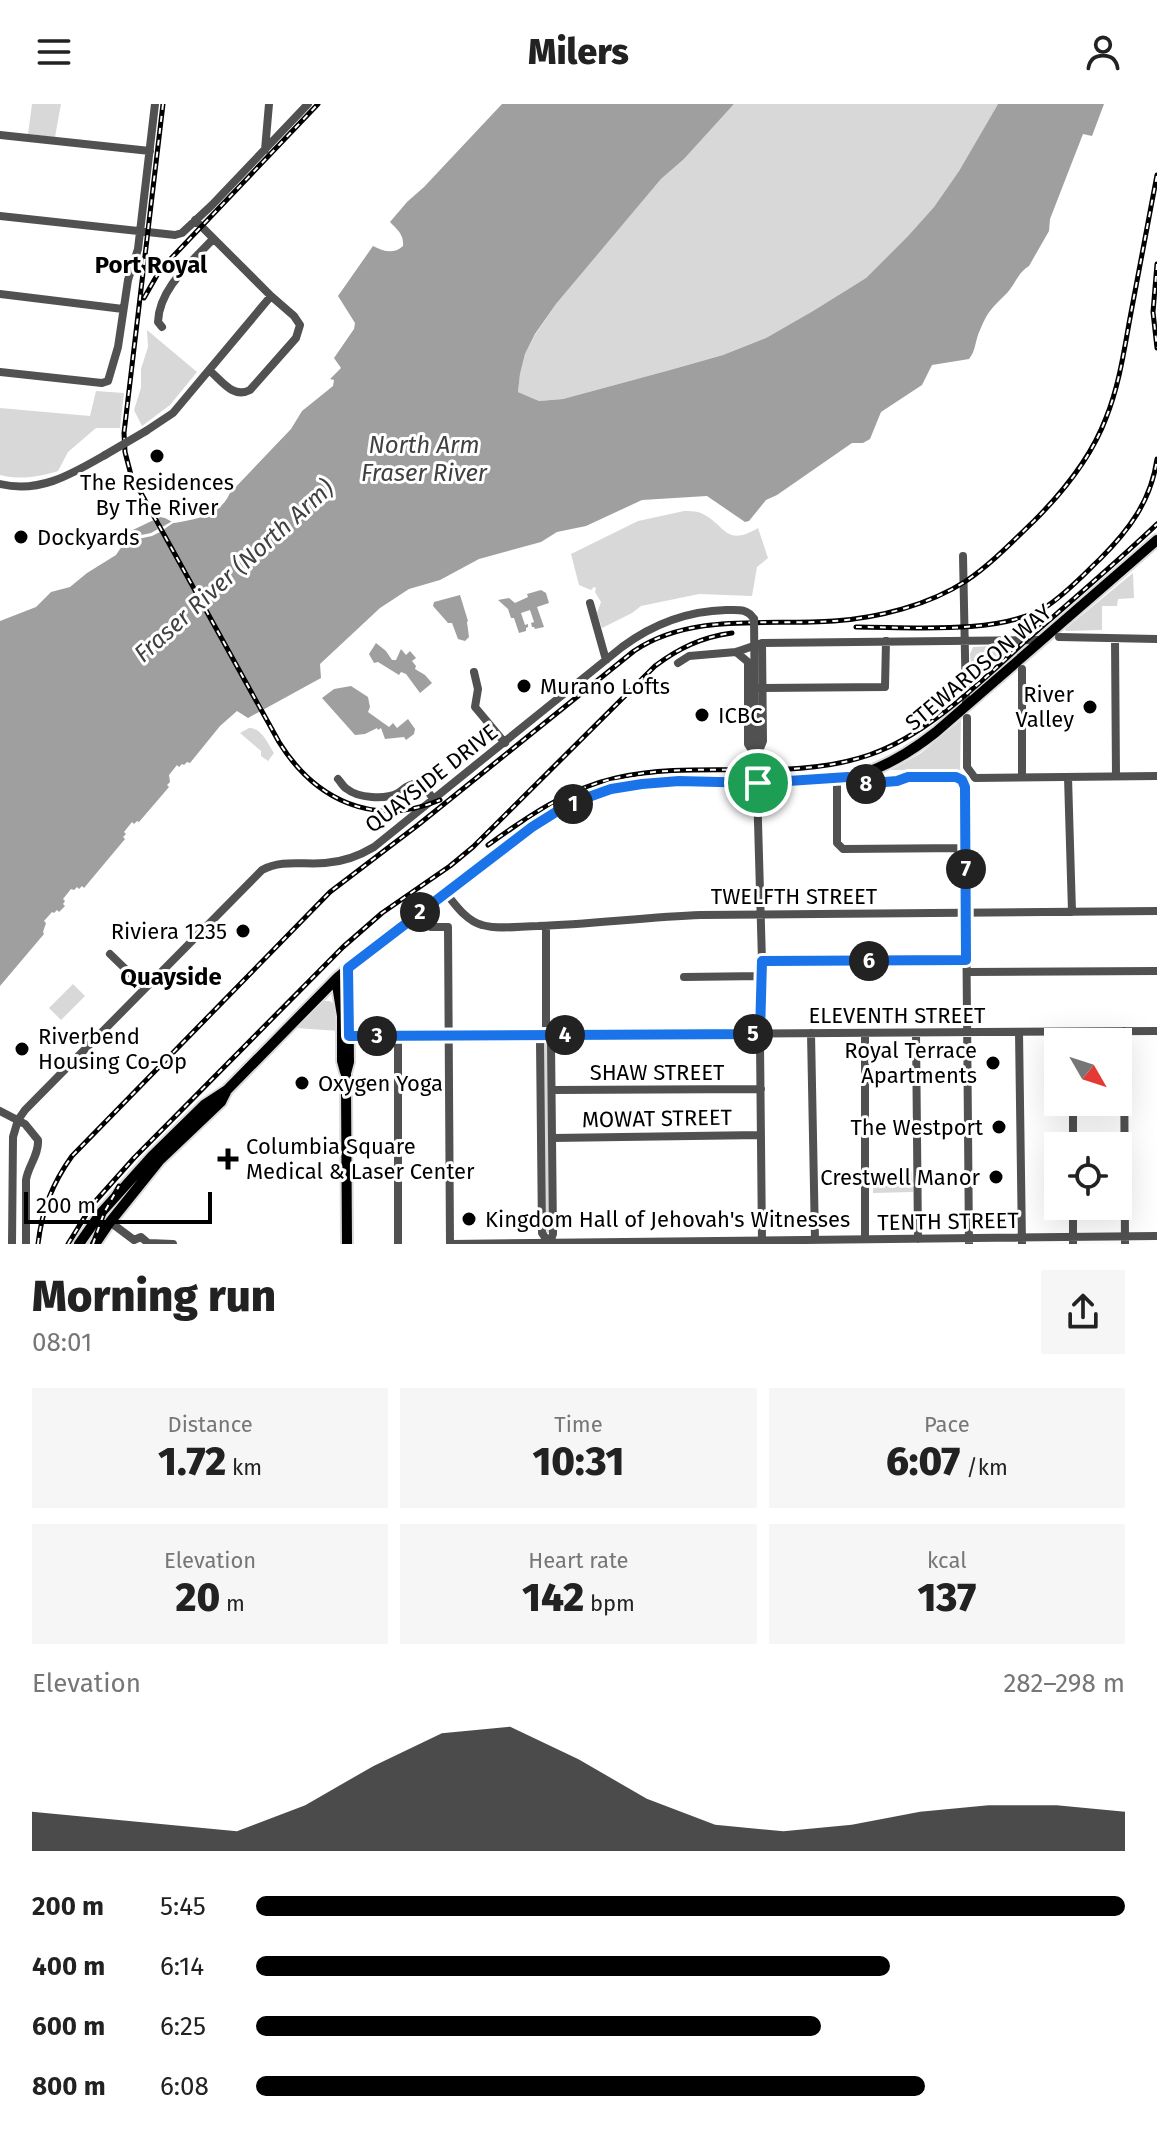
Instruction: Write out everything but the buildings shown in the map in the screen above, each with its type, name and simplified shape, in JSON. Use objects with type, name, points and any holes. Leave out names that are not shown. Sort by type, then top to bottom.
[{"type":"main road","name":"STEWARDSON WAY","points":[[227,1090],[348,968],[445,892],[556,812],[611,789],[642,784],[679,781],[758,783],[843,778],[874,769],[919,746],[1157,540]]},
{"type":"main road","points":[[347,1244],[348,968]]},
{"type":"main road","points":[[336,979],[342,1016],[342,1061],[346,1073]]},
{"type":"main road","points":[[79,1244],[100,1214],[152,1156],[204,1105],[227,1090]]},
{"type":"main road","points":[[95,1244],[159,1161],[221,1102],[227,1090]]},
{"type":"main road","points":[[100,1214],[110,1222]]},
{"type":"street","points":[[0,372],[106,383],[118,347],[128,280],[135,259],[155,104]]},
{"type":"street","points":[[265,150],[269,104]]},
{"type":"street","points":[[0,216],[178,234],[308,104]]},
{"type":"street","points":[[0,135],[150,151]]},
{"type":"street","points":[[195,220],[300,325],[296,338],[246,393],[234,392],[209,370]]},
{"type":"street","points":[[162,327],[158,316],[164,297],[174,281],[213,239]]},
{"type":"street","points":[[0,294],[123,309]]},
{"type":"street","points":[[0,484],[36,486],[59,480],[173,413],[271,296]]},
{"type":"street","points":[[963,556],[966,705]]},
{"type":"street","points":[[590,603],[606,660]]},
{"type":"street","name":"QUAYSIDE DRIVE","points":[[18,1120],[262,870],[283,862],[328,863],[360,855],[374,847],[643,632],[692,614],[744,610],[752,615],[756,757]]},
{"type":"street","points":[[1059,637],[1157,639]]},
{"type":"street","points":[[1115,639],[1116,776]]},
{"type":"street","points":[[678,663],[689,656],[736,652],[762,643],[1040,640]]},
{"type":"street","points":[[748,688],[885,687],[886,641]]},
{"type":"street","points":[[756,757],[763,741],[762,643]]},
{"type":"street","points":[[736,652],[748,662],[748,744],[756,757],[758,783],[762,961],[762,1242]]},
{"type":"street","points":[[1022,669],[1022,777]]},
{"type":"street","points":[[474,672],[478,689],[475,707],[505,743]]},
{"type":"street","points":[[967,718],[967,767],[975,778],[1157,776]]},
{"type":"street","points":[[967,848],[839,847],[843,778],[861,784],[908,777],[956,777],[964,784],[967,848],[968,1241]]},
{"type":"street","points":[[1068,777],[1072,912]]},
{"type":"street","points":[[338,779],[347,790],[381,797],[391,796],[416,784],[426,789],[434,800]]},
{"type":"street","name":"TWELFTH STREET","points":[[445,892],[465,915],[478,924],[495,927],[599,923],[687,915],[1157,911]]},
{"type":"street","points":[[546,926],[546,1034],[551,1042],[553,1090],[553,1234],[549,1244]]},
{"type":"street","points":[[431,927],[448,927],[450,1244]]},
{"type":"street","points":[[110,954],[145,988]]},
{"type":"street","points":[[762,961],[966,960]]},
{"type":"street","points":[[967,972],[1157,971]]},
{"type":"street","points":[[684,977],[762,976]]},
{"type":"street","name":"ELEVENTH STREET","points":[[1132,1031],[1157,1031]]},
{"type":"street","points":[[1019,1032],[1022,1241]]},
{"type":"street","name":"ELEVENTH STREET","points":[[349,1036],[1044,1032]]},
{"type":"street","points":[[811,1033],[815,1240]]},
{"type":"street","points":[[865,1033],[865,1239]]},
{"type":"street","points":[[916,1033],[918,1239]]},
{"type":"street","points":[[546,1034],[540,1042],[542,1233],[549,1244]]},
{"type":"street","points":[[398,1036],[398,1244]]},
{"type":"street","name":"SHAW STREET","points":[[553,1090],[761,1089]]},
{"type":"street","points":[[0,1111],[25,1124],[35,1134],[39,1146],[27,1172],[26,1244]]},
{"type":"street","points":[[1124,1116],[1124,1240]]},
{"type":"street","points":[[12,1244],[13,1137],[18,1120]]},
{"type":"street","name":"MOWAT STREET","points":[[553,1138],[761,1135]]},
{"type":"street","points":[[110,1222],[133,1242],[141,1237],[148,1244],[173,1244]]},
{"type":"street","name":"TENTH STREET","points":[[450,1244],[865,1239],[1124,1240],[1157,1236]]},
{"type":"shaded area","points":[[32,104],[61,104],[55,137],[28,134]]},
{"type":"shaded area","points":[[734,104],[998,104],[934,207],[866,278],[813,311],[766,338],[723,355],[670,370],[563,399],[539,401],[518,392],[525,354],[556,304],[661,179],[684,159]]},
{"type":"shaded area","points":[[147,330],[197,372],[170,405],[142,426],[134,410],[148,347]]},
{"type":"shaded area","points":[[96,391],[124,393],[120,428],[96,428],[68,452],[58,471],[29,477],[0,475],[0,408],[90,416]]},
{"type":"shaded area","points":[[684,511],[707,516],[731,535],[746,534],[758,528],[768,558],[757,567],[752,596],[699,594],[641,606],[602,628],[597,613],[601,602],[596,588],[591,590],[579,585],[571,554],[638,521]]},
{"type":"shaded area","points":[[1133,573],[1134,598],[1118,599],[1117,606],[1102,606],[1102,630],[1066,631],[1065,629]]},
{"type":"shaded area","points":[[1007,645],[1010,648],[975,678],[972,676],[970,654],[973,647]]},
{"type":"shaded area","points":[[961,720],[960,771],[891,770],[921,753]]},
{"type":"shaded area","points":[[249,728],[261,733],[274,753],[268,761],[240,733]]},
{"type":"shaded area","points":[[73,984],[85,996],[61,1020],[49,1008]]},
{"type":"shaded area","points":[[324,1001],[335,1005],[339,1031],[296,1028]]},
{"type":"shaded area","points":[[543,1043],[549,1043],[550,1233],[545,1233]]},
{"type":"shaded area","points":[[912,1172],[913,1192],[873,1193],[873,1173]]},
{"type":"water","name":"North Arm Fraser River","points":[[502,104],[734,104],[684,159],[661,179],[556,304],[535,334],[525,354],[518,392],[539,401],[563,399],[670,370],[723,355],[766,338],[866,278],[908,236],[934,207],[959,171],[998,104],[1104,104],[1092,136],[1083,134],[1050,219],[1049,231],[1029,266],[988,314],[969,359],[932,365],[922,385],[881,412],[870,439],[852,443],[766,500],[749,521],[745,522],[707,496],[642,500],[586,526],[557,532],[541,542],[479,559],[440,580],[409,589],[380,608],[320,664],[321,678],[248,718],[237,711],[220,726],[190,763],[177,765],[169,775],[169,787],[139,822],[132,822],[124,832],[125,839],[84,888],[71,889],[63,899],[65,906],[59,912],[52,912],[44,921],[44,934],[0,986],[0,621],[36,607],[51,592],[70,587],[116,555],[122,546],[116,538],[160,517],[174,523],[199,518],[214,512],[226,501],[291,429],[302,411],[333,386],[334,380],[330,379],[341,368],[334,358],[355,323],[338,296],[373,246],[392,251],[403,246],[398,230],[390,222]]},
{"type":"water","points":[[541,590],[546,593],[549,603],[537,607],[544,627],[532,627],[531,623],[534,622],[530,610],[521,613],[528,627],[519,633],[514,618],[498,600],[509,598],[515,603],[528,597],[527,594]]},
{"type":"water","points":[[460,595],[468,621],[469,637],[465,641],[458,639],[452,623],[448,623],[433,606],[434,602]]},
{"type":"water","points":[[376,643],[392,660],[396,660],[401,649],[406,655],[410,651],[416,658],[412,661],[415,669],[432,683],[420,693],[406,674],[401,672],[399,675],[378,662],[374,663],[369,654]]},
{"type":"water","points":[[351,686],[368,697],[368,712],[389,727],[393,723],[397,728],[408,719],[415,729],[414,734],[406,740],[404,737],[385,739],[381,728],[377,728],[355,735],[322,698],[334,689]]},
{"type":"pier","points":[[155,515],[162,527],[176,519],[163,530],[266,713],[262,715],[160,532],[115,544],[113,541],[158,529],[151,517]]},
{"type":"railway","points":[[163,104],[124,433],[131,475],[279,742],[310,779],[328,793],[370,809],[392,811],[416,808],[440,800]]},
{"type":"railway","points":[[144,298],[160,270],[318,104]]},
{"type":"railway","points":[[38,1244],[49,1198],[72,1156],[330,892],[634,651],[656,639],[705,626],[834,621],[903,609],[936,597],[966,581],[1009,545],[1045,510],[1076,473],[1093,447],[1106,418],[1121,368],[1157,175]]},
{"type":"railway","points":[[1157,264],[1153,312],[1157,348]]},
{"type":"railway","points":[[856,627],[978,626],[1025,617],[1044,608],[1080,578],[1129,526],[1150,488],[1157,459]]},
{"type":"railway","points":[[488,845],[564,797],[616,778],[679,770],[807,768],[869,755],[891,746],[954,704],[1157,524]]},
{"type":"railway","points":[[68,1244],[92,1205],[134,1158],[343,947],[382,913],[473,847],[655,666],[691,644],[732,633]]},
{"type":"railway","points":[[93,1244],[104,1213],[119,1186]]},
{"type":"place","name":"The Residences By The River","points":[[157,456]]},
{"type":"place","name":"Dockyards","points":[[21,537]]},
{"type":"place","name":"Murano Lofts","points":[[524,686]]},
{"type":"place","name":"River Valley","points":[[1090,707]]},
{"type":"place","name":"ICBC","points":[[702,715]]},
{"type":"place","name":"Riviera 1235","points":[[243,931]]},
{"type":"place","name":"Riverbend Housing Co-Op","points":[[22,1049]]},
{"type":"place","name":"Royal Terrace Apartments","points":[[993,1063]]},
{"type":"place","name":"Oxygen Yoga","points":[[302,1083]]},
{"type":"place","name":"The Westport","points":[[999,1127]]},
{"type":"place","name":"Columbia Square Medical & Laser Center","points":[[228,1159]]},
{"type":"place","name":"Crestwell Manor","points":[[996,1177]]},
{"type":"place","name":"Kingdom Hall of Jehovah's Witnesses","points":[[469,1219]]},
{"type":"district","name":"Port Royal","points":[[151,265]]},
{"type":"district","name":"Quayside","points":[[171,977]]},
{"type":"route","points":[[848,777],[861,784],[908,777],[956,777],[962,780],[965,787],[967,848],[966,960],[762,961],[760,1034],[349,1036],[348,968],[445,892],[556,812],[611,789],[642,784],[679,781],[758,783],[848,777]]},
{"type":"water label","name":"Fraser River (North Arm)","points":[[234,571]]}]
